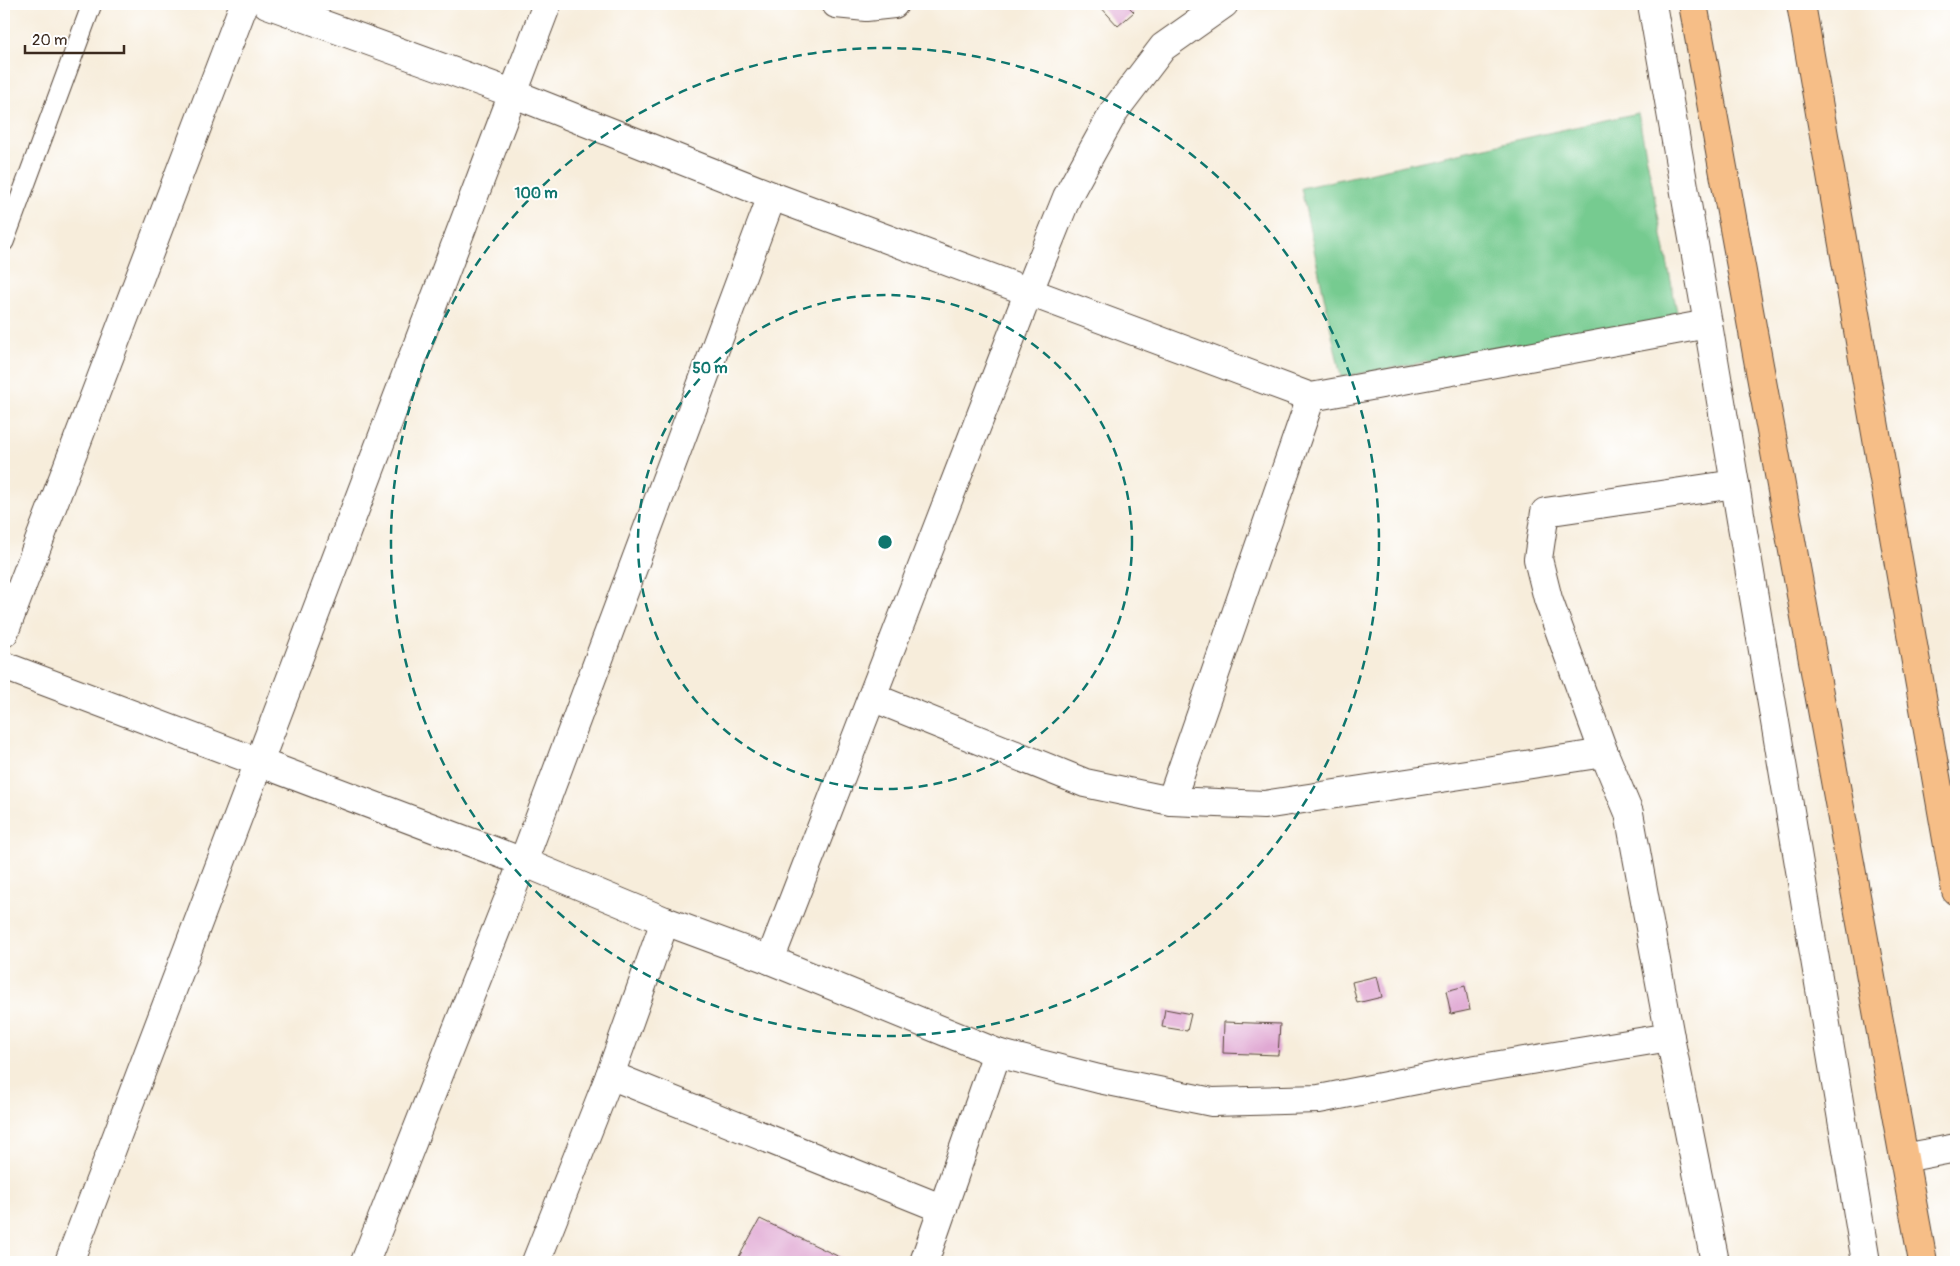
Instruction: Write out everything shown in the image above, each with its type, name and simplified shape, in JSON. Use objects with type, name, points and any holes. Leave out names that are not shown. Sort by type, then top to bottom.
[{"type":"main road","points":[[1693,4],[1923,1262]]},
{"type":"main road","points":[[1802,4],[1956,891]]},
{"type":"street","points":[[4,633],[244,4]]},
{"type":"street","points":[[267,4],[512,93],[772,196],[1311,397],[1708,324]]},
{"type":"street","points":[[69,1262],[547,4]]},
{"type":"street","points":[[836,4],[866,6],[894,4]]},
{"type":"street","points":[[770,960],[1067,197],[1116,110],[1163,47],[1224,4]]},
{"type":"street","points":[[1652,4],[1708,324],[1866,1262]]},
{"type":"street","points":[[364,1262],[523,862],[772,196]]},
{"type":"street","points":[[1171,802],[1311,397]]},
{"type":"street","points":[[1715,1262],[1670,1037],[1629,813],[1604,753],[1548,599],[1538,559],[1545,512],[1735,484]]},
{"type":"street","points":[[4,666],[523,862],[665,921],[770,960],[997,1053],[1099,1079],[1212,1102],[1319,1099],[1458,1072],[1670,1037]]},
{"type":"street","points":[[872,697],[1086,783],[1171,802],[1264,805],[1604,753]]},
{"type":"street","points":[[536,1262],[610,1075],[665,921]]},
{"type":"street","points":[[924,1262],[997,1053]]},
{"type":"street","points":[[610,1075],[942,1209]]},
{"type":"street","points":[[1904,1158],[1956,1148]]},
{"type":"lane","points":[[4,242],[92,4]]},
{"type":"green space","points":[[1638,113],[1678,317],[1341,377],[1301,188]]},
{"type":"building","points":[[1098,4],[1126,4],[1134,12],[1118,26]]},
{"type":"building","points":[[1377,976],[1382,997],[1357,1003],[1352,982]]},
{"type":"building","points":[[1465,986],[1470,1010],[1451,1014],[1446,991]]},
{"type":"building","points":[[1165,1009],[1191,1014],[1187,1031],[1162,1027]]},
{"type":"building","points":[[1224,1022],[1280,1024],[1278,1055],[1223,1053]]},
{"type":"building","points":[[760,1219],[850,1262],[736,1262]]}]
